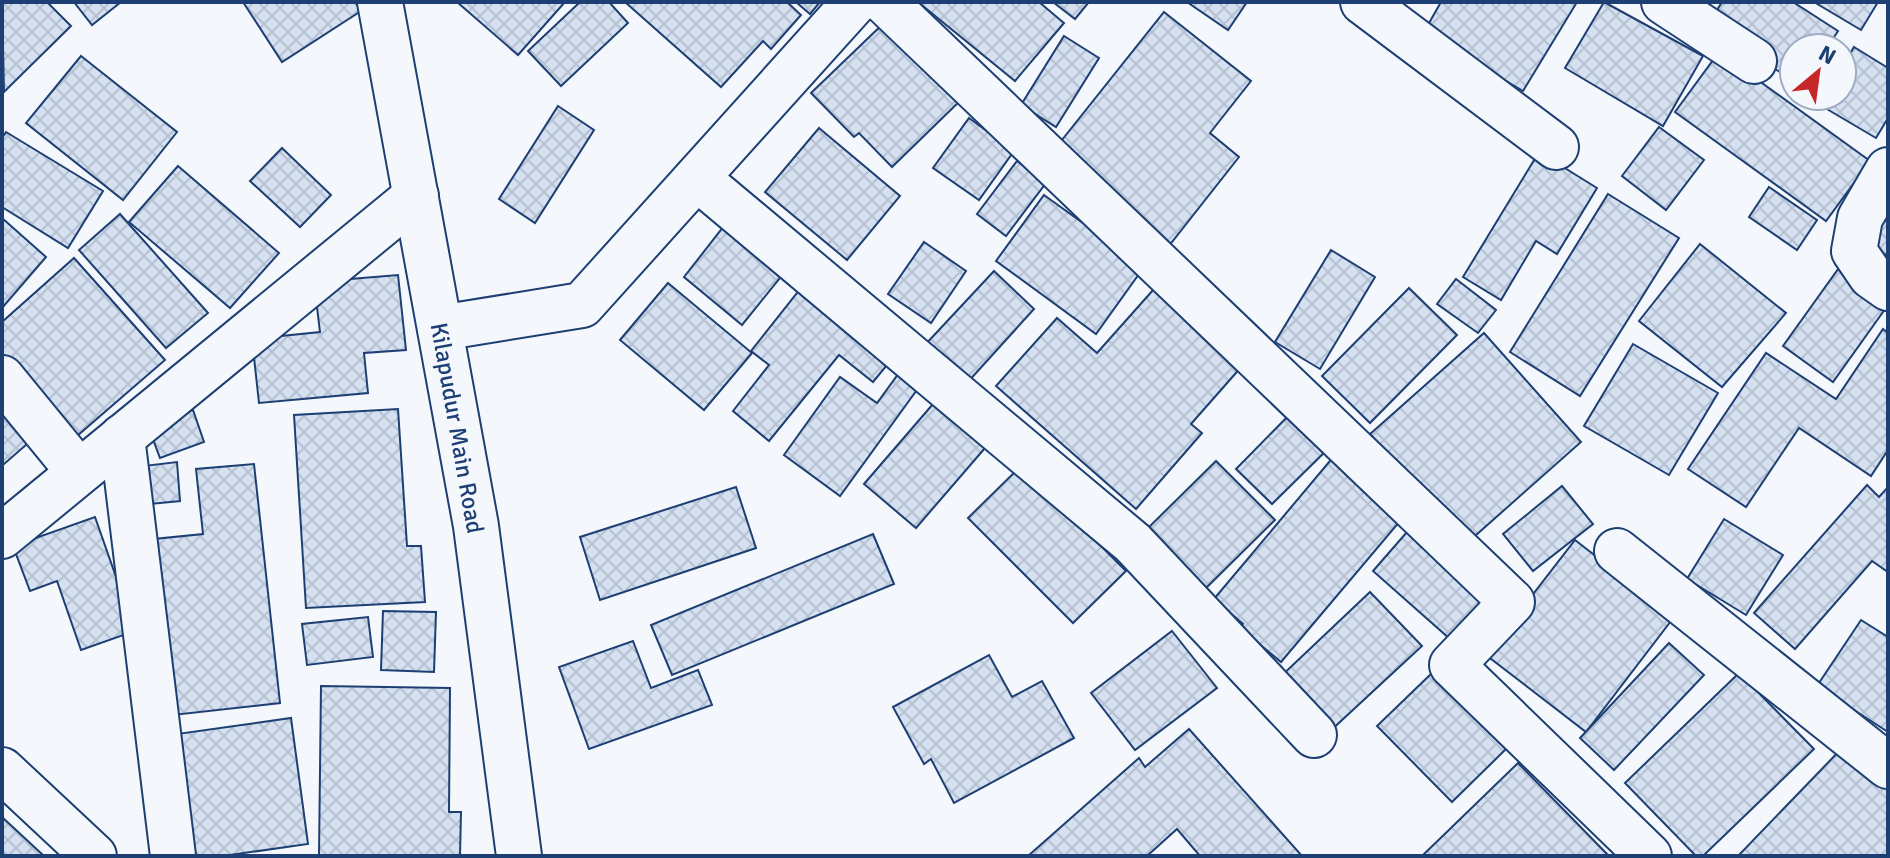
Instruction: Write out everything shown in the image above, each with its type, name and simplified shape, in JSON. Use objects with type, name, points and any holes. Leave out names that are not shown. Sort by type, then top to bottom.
[{"type":"street","name":"Kilapudur Main Road","points":[[380,2],[476,526],[519,856]]},
{"type":"street","points":[[440,328],[582,305],[855,2]]},
{"type":"street","points":[[885,2],[1512,602],[1452,665],[1649,856]]},
{"type":"street","points":[[1363,2],[1556,147]]},
{"type":"street","points":[[1664,2],[1754,61]]},
{"type":"street","points":[[1888,170],[1860,218],[1854,251],[1871,276],[1888,288]]},
{"type":"street","points":[[697,178],[1133,543],[1314,735]]},
{"type":"street","points":[[2,536],[416,196]]},
{"type":"street","points":[[2,378],[79,472]]},
{"type":"street","points":[[122,437],[173,856]]},
{"type":"street","points":[[1617,551],[1888,766]]},
{"type":"street","points":[[2,770],[94,856]]},
{"type":"building","points":[[2,2],[47,2],[71,26],[4,92]]},
{"type":"building","points":[[74,2],[121,2],[92,25]]},
{"type":"building","points":[[243,2],[355,2],[361,11],[282,62]]},
{"type":"building","points":[[457,2],[565,2],[518,55]]},
{"type":"building","points":[[580,2],[609,2],[628,23],[561,86],[528,51]]},
{"type":"building","points":[[625,2],[787,2],[801,15],[771,49],[763,41],[721,87]]},
{"type":"building","points":[[796,2],[820,2],[810,14]]},
{"type":"building","points":[[918,2],[1039,2],[1064,23],[1015,81]]},
{"type":"building","points":[[1053,2],[1089,2],[1075,19]]},
{"type":"building","points":[[1187,2],[1247,2],[1228,30]]},
{"type":"building","points":[[1441,2],[1577,2],[1523,91],[1424,32]]},
{"type":"building","points":[[1604,2],[1703,56],[1663,126],[1565,68]]},
{"type":"building","points":[[1722,2],[1793,2],[1838,31],[1778,32],[1778,71],[1707,26]]},
{"type":"building","points":[[1814,2],[1878,2],[1861,30]]},
{"type":"building","points":[[1164,12],[1251,81],[1210,133],[1239,157],[1168,247],[1050,155]]},
{"type":"building","points":[[887,20],[964,97],[892,167],[859,133],[854,137],[811,93]]},
{"type":"building","points":[[1064,36],[1099,58],[1056,127],[1021,105]]},
{"type":"building","points":[[1858,49],[1888,68],[1888,118],[1876,138],[1832,112],[1858,112]]},
{"type":"building","points":[[1719,52],[1778,95],[1778,112],[1802,112],[1870,161],[1826,221],[1675,112]]},
{"type":"building","points":[[81,56],[177,132],[123,200],[26,123]]},
{"type":"building","points":[[558,106],[594,130],[535,223],[499,199]]},
{"type":"building","points":[[969,118],[1014,151],[979,200],[933,168]]},
{"type":"building","points":[[1659,127],[1704,160],[1666,210],[1622,176]]},
{"type":"building","points":[[819,128],[900,196],[847,260],[765,192]]},
{"type":"building","points":[[6,132],[103,191],[68,248],[2,207],[2,138]]},
{"type":"building","points":[[282,148],[331,195],[300,227],[250,181]]},
{"type":"building","points":[[1539,152],[1597,188],[1557,254],[1536,241],[1501,300],[1463,277]]},
{"type":"building","points":[[1017,161],[1046,183],[1006,236],[977,214]]},
{"type":"building","points":[[178,166],[279,253],[230,308],[129,222]]},
{"type":"building","points":[[1769,187],[1817,220],[1797,250],[1749,217]]},
{"type":"building","points":[[1608,194],[1679,238],[1580,396],[1510,352]]},
{"type":"building","points":[[1044,195],[1144,267],[1096,334],[996,261]]},
{"type":"building","points":[[1888,196],[1888,256],[1864,243]]},
{"type":"building","points":[[120,214],[208,313],[166,348],[79,250]]},
{"type":"building","points":[[2,218],[46,257],[2,308]]},
{"type":"building","points":[[724,226],[784,273],[742,325],[684,277]]},
{"type":"building","points":[[924,242],[966,271],[931,323],[888,294]]},
{"type":"building","points":[[1700,244],[1786,313],[1722,387],[1639,321]]},
{"type":"building","points":[[1331,250],[1375,277],[1320,369],[1275,342]]},
{"type":"building","points":[[74,258],[165,360],[70,442],[2,366],[2,322]]},
{"type":"building","points":[[1841,265],[1888,305],[1833,382],[1783,346]]},
{"type":"building","points":[[994,271],[1034,309],[966,384],[924,346]]},
{"type":"building","points":[[398,275],[406,350],[364,353],[368,393],[259,403],[252,339],[320,332],[314,282]]},
{"type":"building","points":[[1456,279],[1496,310],[1478,333],[1437,304]]},
{"type":"building","points":[[1162,280],[1250,357],[1191,424],[1202,433],[1136,509],[996,386],[1057,318],[1097,353]]},
{"type":"building","points":[[668,283],[752,353],[704,410],[620,340]]},
{"type":"building","points":[[801,288],[892,359],[873,382],[839,355],[769,441],[733,411],[769,365],[751,351]]},
{"type":"building","points":[[1409,288],[1457,335],[1370,423],[1322,376]]},
{"type":"building","points":[[1883,329],[1888,333],[1888,450],[1871,476],[1799,428],[1746,507],[1688,469],[1766,353],[1836,399]]},
{"type":"building","points":[[1484,333],[1581,442],[1467,543],[1370,434]]},
{"type":"building","points":[[1633,344],[1718,393],[1669,475],[1584,426]]},
{"type":"building","points":[[899,373],[919,387],[840,496],[784,455],[840,377],[877,403]]},
{"type":"building","points":[[2,401],[34,438],[3,465],[2,464]]},
{"type":"building","points":[[933,404],[985,448],[916,528],[864,484]]},
{"type":"building","points":[[1299,405],[1335,442],[1272,504],[1236,469]]},
{"type":"building","points":[[398,409],[407,546],[421,546],[425,602],[306,608],[294,415]]},
{"type":"building","points":[[193,410],[204,442],[160,458],[148,426]]},
{"type":"building","points":[[1340,449],[1411,508],[1281,662],[1240,628],[1243,624],[1214,599]]},
{"type":"building","points":[[1216,461],[1275,520],[1202,592],[1144,532]]},
{"type":"building","points":[[177,462],[180,501],[140,505],[135,467]]},
{"type":"building","points":[[254,464],[280,703],[173,715],[154,539],[203,534],[196,469]]},
{"type":"building","points":[[1021,466],[1126,571],[1073,623],[968,518]]},
{"type":"building","points":[[1867,485],[1879,497],[1888,487],[1888,572],[1872,561],[1795,649],[1754,613]]},
{"type":"building","points":[[1562,486],[1593,524],[1533,571],[1503,534]]},
{"type":"building","points":[[736,487],[756,548],[600,600],[580,537]]},
{"type":"building","points":[[95,517],[135,631],[81,650],[57,581],[30,591],[13,546]]},
{"type":"building","points":[[1724,519],[1783,555],[1746,615],[1687,579]]},
{"type":"building","points":[[1414,524],[1492,592],[1450,639],[1373,571]]},
{"type":"building","points":[[873,534],[894,584],[672,675],[651,625]]},
{"type":"building","points":[[1575,540],[1674,617],[1586,732],[1486,655]]},
{"type":"building","points":[[1370,592],[1422,646],[1328,733],[1277,680]]},
{"type":"building","points":[[383,611],[436,612],[434,672],[381,670]]},
{"type":"building","points":[[368,617],[373,657],[307,665],[302,624]]},
{"type":"building","points":[[1861,620],[1888,637],[1888,732],[1817,686]]},
{"type":"building","points":[[1172,631],[1217,688],[1135,750],[1091,693]]},
{"type":"building","points":[[633,641],[651,688],[698,670],[712,705],[589,749],[559,667]]},
{"type":"building","points":[[1669,643],[1704,675],[1614,770],[1580,738]]},
{"type":"building","points":[[989,655],[1012,697],[1042,681],[1074,738],[954,803],[931,759],[924,764],[893,707]]},
{"type":"building","points":[[1739,673],[1814,749],[1703,856],[1696,856],[1625,783]]},
{"type":"building","points":[[1431,674],[1506,749],[1452,802],[1377,726]]},
{"type":"building","points":[[321,686],[450,688],[449,812],[461,812],[460,856],[319,856]]},
{"type":"building","points":[[291,718],[308,844],[223,856],[189,856],[177,734]]},
{"type":"building","points":[[1189,729],[1302,856],[1200,856],[1177,829],[1147,856],[1028,856],[1139,758],[1145,767]]},
{"type":"building","points":[[1844,746],[1888,788],[1888,856],[1738,856]]},
{"type":"building","points":[[1518,763],[1609,856],[1422,856]]},
{"type":"building","points":[[2,817],[44,856],[2,856]]}]
